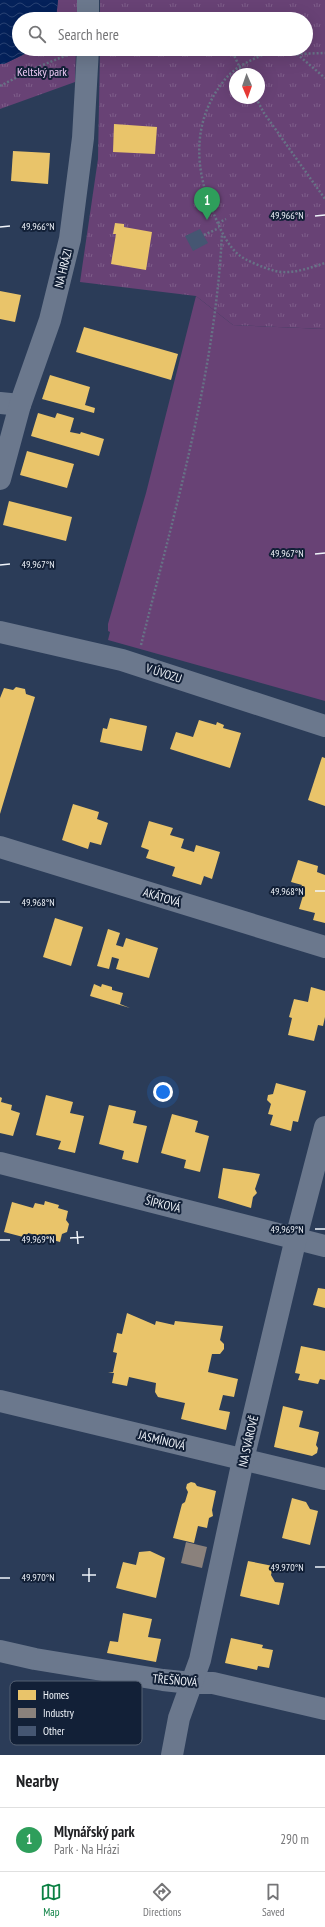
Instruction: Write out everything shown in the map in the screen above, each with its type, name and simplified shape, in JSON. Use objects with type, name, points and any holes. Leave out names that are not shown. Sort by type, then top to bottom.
[{"type":"street","points":[[88,0],[88,12]]},
{"type":"street","name":"NA HRÁZI","points":[[0,479],[10,404],[50,320],[70,240],[83,138],[79,56]]},
{"type":"street","name":"V ÚVOZU","points":[[0,632],[136,664],[325,726]]},
{"type":"street","name":"AKÁTOVÁ","points":[[0,847],[325,947]]},
{"type":"street","name":"NA SVÁROVĚ","points":[[172,1755],[179,1718],[200,1660],[243,1460],[296,1238],[325,1127]]},
{"type":"street","name":"ŠÍPKOVÁ","points":[[0,1163],[325,1246]]},
{"type":"street","name":"JASMÍNOVÁ","points":[[0,1402],[325,1479]]},
{"type":"street","name":"TŘEŠŇOVÁ","points":[[0,1651],[43,1660],[163,1680],[191,1683],[213,1683],[325,1709]]},
{"type":"path","points":[[313,53],[325,53]]},
{"type":"path","points":[[0,86],[33,69],[68,56]]},
{"type":"path","points":[[234,56],[239,66]]},
{"type":"path","points":[[261,56],[239,66],[223,81],[208,105],[200,134],[199,163],[205,196],[222,234],[239,255],[273,271],[298,271],[325,263]]},
{"type":"path","points":[[298,56],[325,78]]},
{"type":"path","points":[[259,104],[325,199]]},
{"type":"path","points":[[218,223],[226,219]]},
{"type":"path","points":[[204,236],[220,228]]},
{"type":"path","points":[[136,664],[184,476],[206,368],[220,278],[222,234]]},
{"type":"green space","points":[[58,0],[77,0],[77,12],[57,12]]},
{"type":"green space","points":[[100,0],[325,0],[325,329],[233,325],[196,296],[80,282],[98,159],[100,56],[313,56],[313,12],[100,12]]},
{"type":"green space","name":"Keltský park","points":[[21,56],[76,56],[75,82],[0,109],[0,64],[4,64]]},
{"type":"green space","points":[[196,296],[233,325],[325,329],[325,701],[108,640],[110,632],[108,631],[108,624],[146,493]]},
{"type":"water","points":[[0,0],[58,0],[57,12],[12,12],[12,56],[21,56],[4,64],[0,64]]},
{"type":"building: Homes","points":[[114,124],[157,127],[155,154],[113,152]]},
{"type":"building: Homes","points":[[13,151],[50,153],[48,184],[11,181]]},
{"type":"building: Homes","points":[[115,223],[124,224],[124,227],[152,232],[146,270],[111,264],[116,234],[113,234]]},
{"type":"building: Homes","points":[[0,291],[21,295],[15,322],[0,319]]},
{"type":"building: Homes","points":[[84,327],[178,354],[171,380],[76,352]]},
{"type":"building: Homes","points":[[50,375],[90,387],[85,405],[95,408],[94,413],[42,399]]},
{"type":"building: Homes","points":[[38,413],[55,418],[57,413],[74,418],[70,432],[80,434],[81,432],[104,439],[99,456],[31,436]]},
{"type":"building: Homes","points":[[27,451],[74,464],[67,488],[20,475]]},
{"type":"building: Homes","points":[[9,501],[72,517],[66,541],[3,525]]},
{"type":"building: Homes","points":[[16,687],[25,689],[26,694],[35,697],[0,814],[0,698],[4,688],[13,690]]},
{"type":"building: Homes","points":[[110,718],[147,726],[142,751],[100,742],[103,728],[107,729]]},
{"type":"building: Homes","points":[[199,720],[216,725],[217,722],[224,725],[223,728],[241,733],[230,768],[170,749],[176,732],[193,737]]},
{"type":"building: Homes","points":[[322,757],[325,758],[325,806],[308,800]]},
{"type":"building: Homes","points":[[73,804],[99,812],[97,819],[108,823],[101,845],[90,842],[88,849],[62,840]]},
{"type":"building: Homes","points":[[149,821],[173,828],[170,835],[184,839],[181,848],[194,852],[196,845],[220,852],[212,879],[204,876],[201,885],[172,876],[175,867],[146,858],[149,850],[141,847]]},
{"type":"building: Homes","points":[[298,860],[318,866],[317,872],[325,875],[325,923],[313,920],[315,913],[299,909],[305,889],[301,887],[302,885],[291,882]]},
{"type":"building: Homes","points":[[55,918],[83,927],[71,966],[43,957]]},
{"type":"building: Homes","points":[[108,929],[120,933],[116,945],[123,947],[126,938],[158,948],[149,978],[116,969],[119,959],[112,957],[109,969],[97,966]]},
{"type":"building: Homes","points":[[94,984],[101,987],[102,984],[112,987],[112,990],[123,993],[120,1004],[130,1008],[90,996]]},
{"type":"building: Homes","points":[[311,987],[325,991],[325,1017],[323,1026],[318,1025],[314,1041],[288,1035],[292,1018],[289,1017],[294,999],[308,1002]]},
{"type":"building: Homes","points":[[276,1083],[306,1091],[298,1122],[293,1121],[291,1131],[270,1125],[273,1115],[268,1114],[271,1104],[267,1100],[268,1095],[273,1094]]},
{"type":"building: Homes","points":[[46,1095],[73,1102],[70,1113],[84,1116],[75,1153],[58,1149],[61,1141],[36,1135]]},
{"type":"building: Homes","points":[[0,1097],[2,1098],[1,1102],[12,1105],[11,1110],[20,1113],[13,1136],[0,1133]]},
{"type":"building: Homes","points":[[109,1105],[136,1111],[133,1123],[147,1126],[138,1163],[122,1159],[124,1151],[99,1144]]},
{"type":"building: Homes","points":[[172,1114],[198,1121],[195,1132],[209,1136],[200,1172],[184,1168],[186,1160],[161,1153]]},
{"type":"building: Homes","points":[[223,1168],[260,1174],[255,1189],[257,1193],[253,1197],[251,1208],[218,1198]]},
{"type":"building: Homes","points":[[45,1201],[59,1205],[58,1208],[68,1211],[66,1220],[69,1224],[67,1232],[62,1234],[60,1242],[28,1233],[27,1238],[4,1232],[12,1202],[33,1208],[35,1203],[44,1205]]},
{"type":"building: Homes","points":[[318,1288],[325,1289],[325,1308],[313,1305]]},
{"type":"building: Homes","points":[[127,1313],[155,1325],[156,1321],[174,1325],[175,1321],[223,1326],[220,1340],[224,1344],[224,1349],[220,1354],[212,1354],[208,1372],[238,1379],[234,1397],[223,1395],[219,1410],[230,1412],[226,1430],[181,1419],[185,1403],[158,1397],[155,1392],[156,1383],[129,1377],[127,1386],[112,1383],[114,1373],[108,1372],[113,1372],[117,1353],[113,1352],[117,1333],[122,1334]]},
{"type":"building: Homes","points":[[301,1346],[325,1351],[325,1380],[320,1379],[318,1384],[298,1380],[300,1374],[295,1373]]},
{"type":"building: Homes","points":[[283,1406],[303,1411],[299,1427],[319,1432],[316,1445],[318,1448],[317,1453],[312,1456],[274,1447]]},
{"type":"building: Homes","points":[[191,1482],[195,1483],[197,1486],[216,1491],[212,1510],[213,1516],[209,1518],[207,1528],[198,1526],[194,1543],[173,1538],[182,1504],[185,1502],[188,1492],[186,1488],[187,1484]]},
{"type":"building: Homes","points":[[292,1498],[306,1502],[310,1509],[318,1511],[310,1545],[282,1538]]},
{"type":"building: Homes","points":[[150,1551],[165,1558],[156,1598],[116,1588],[123,1562],[136,1565],[139,1552]]},
{"type":"building: Homes","points":[[248,1561],[273,1566],[271,1575],[275,1582],[284,1583],[279,1605],[240,1596]]},
{"type":"building: Homes","points":[[123,1613],[152,1619],[148,1637],[161,1639],[156,1662],[107,1653],[110,1641],[118,1642]]},
{"type":"building: Homes","points":[[231,1638],[263,1645],[262,1648],[273,1650],[269,1668],[258,1666],[257,1670],[225,1663]]},
{"type":"building: Industry","points":[[186,1542],[207,1547],[202,1568],[181,1563]]},
{"type":"building: Other","points":[[200,229],[208,243],[193,251],[185,236]]},
{"type":"place","name":"Mlynářský park","points":[[207,220]]}]
